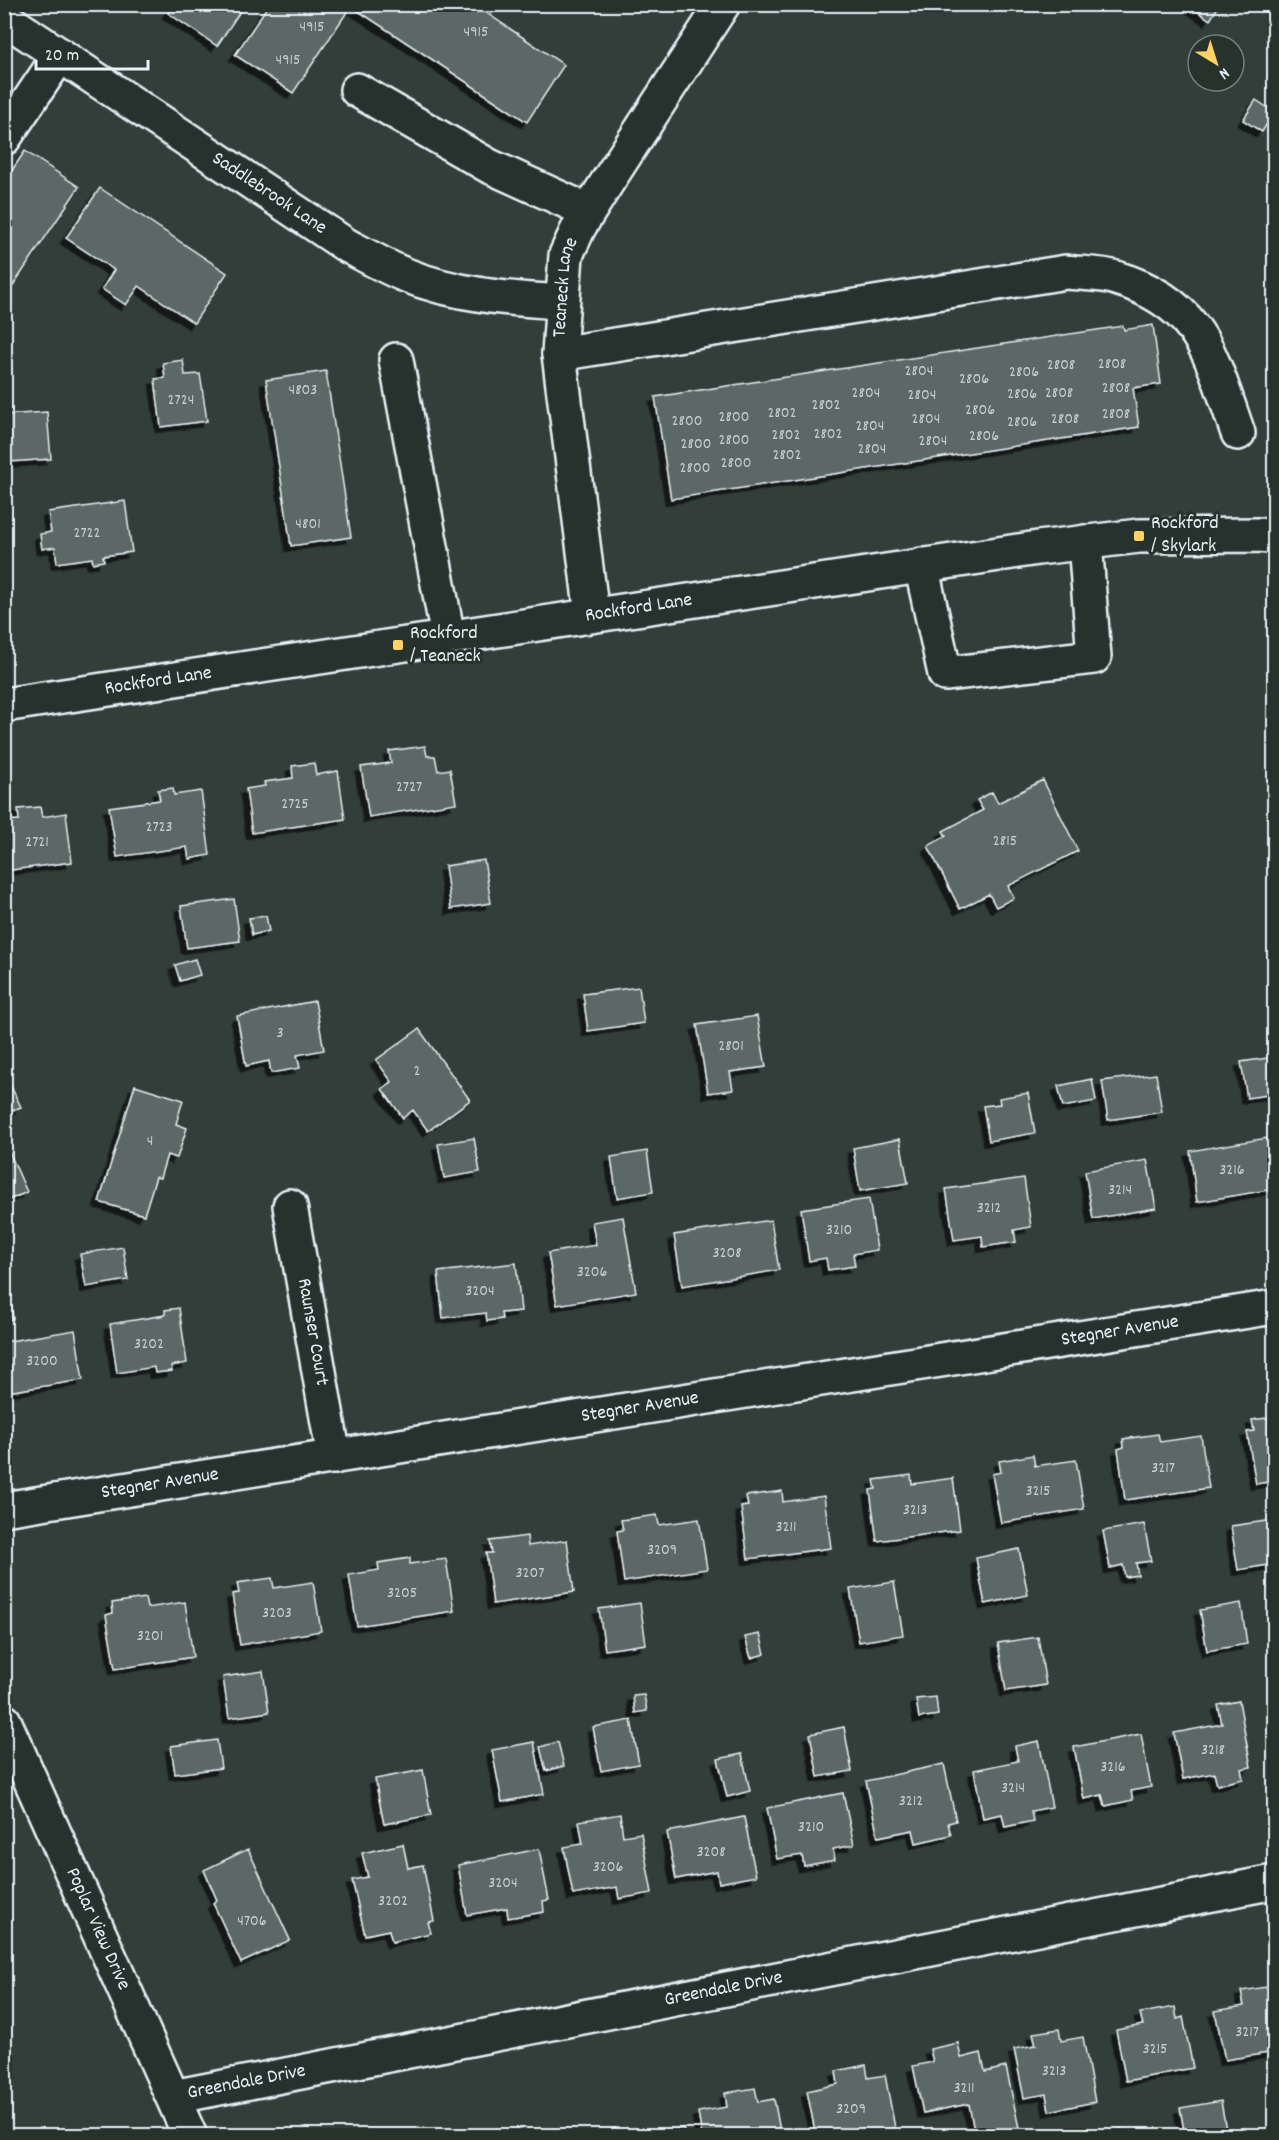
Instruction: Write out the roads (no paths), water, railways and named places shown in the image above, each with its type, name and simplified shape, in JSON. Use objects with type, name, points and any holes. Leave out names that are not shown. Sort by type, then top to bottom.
[{"type":"street","name":"Teaneck Lane","points":[[592,615],[559,354],[566,255],[588,211],[723,4]]},
{"type":"street","name":"Saddlebrook Lane","points":[[4,18],[346,245],[404,274],[465,292],[507,299],[562,302]]},
{"type":"street","points":[[4,138],[60,55]]},
{"type":"street","points":[[357,90],[489,166],[588,211]]},
{"type":"street","points":[[559,354],[1066,272],[1114,277],[1158,294],[1187,319],[1207,348],[1238,433]]},
{"type":"street","points":[[396,360],[448,637]]},
{"type":"street","name":"Rockford Lane","points":[[4,705],[1085,542],[1139,536],[1259,535],[1275,537]]},
{"type":"street","points":[[921,565],[945,674],[1094,657],[1085,542]]},
{"type":"street","name":"Raunser Court","points":[[291,1206],[334,1457]]},
{"type":"street","name":"Stegner Avenue","points":[[4,1509],[1275,1307]]},
{"type":"street","name":"Poplar View Drive","points":[[4,1721],[190,2136]]},
{"type":"street","name":"Greendale Drive","points":[[173,2097],[1275,1882]]},
{"type":"place","name":"Rockford / Skylark","points":[[1139,536]]},
{"type":"place","name":"Rockford / Teaneck","points":[[398,645]]}]
